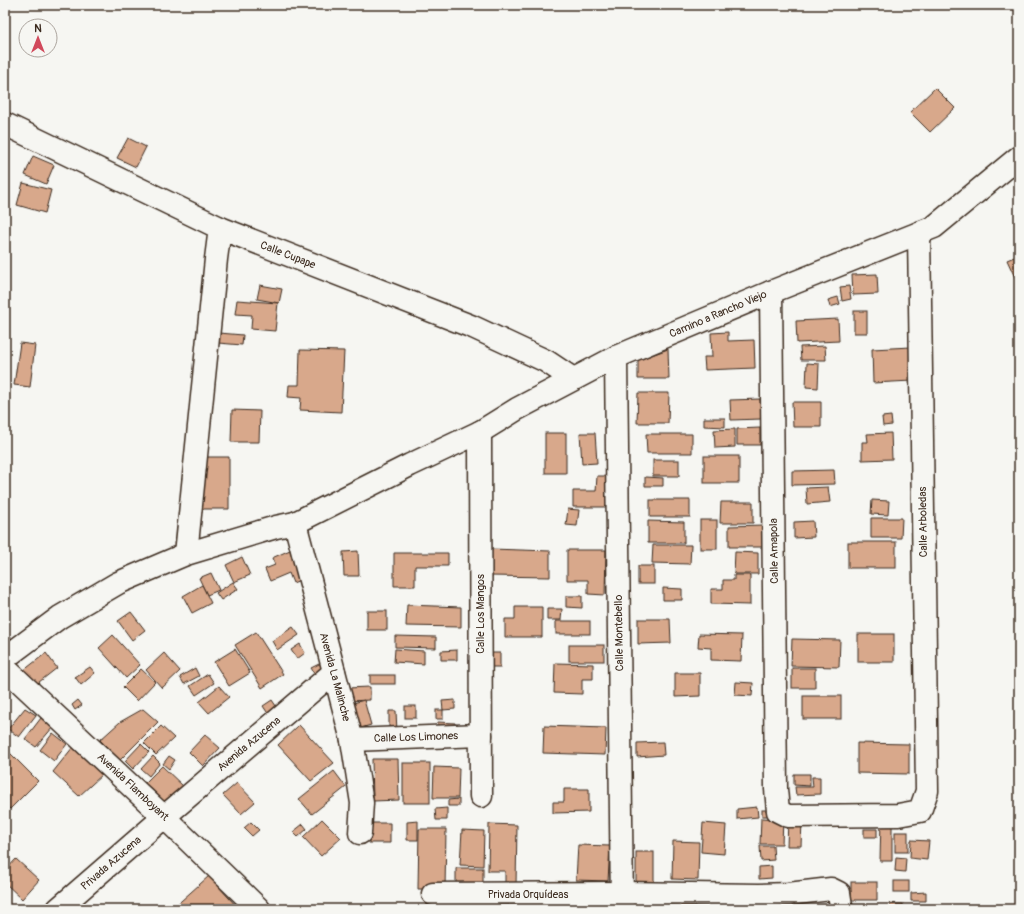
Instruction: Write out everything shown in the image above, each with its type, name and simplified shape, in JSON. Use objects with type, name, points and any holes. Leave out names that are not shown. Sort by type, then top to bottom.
[{"type":"street","name":"Calle Cupape","points":[[5,124],[220,228],[472,327],[546,361],[574,379]]},
{"type":"street","name":"Camino a Rancho Viejo","points":[[5,658],[60,617],[118,583],[186,554],[276,527],[295,523],[410,465],[480,432],[517,409],[616,357],[934,226],[1019,157]]},
{"type":"street","points":[[186,554],[220,228]]},
{"type":"street","name":"Calle Arboledas","points":[[778,811],[788,816],[898,815],[920,811],[927,791],[919,233]]},
{"type":"street","name":"Calle Amapola","points":[[771,292],[776,789],[778,811]]},
{"type":"street","name":"Calle Montebello","points":[[616,357],[622,901]]},
{"type":"street","name":"Calle Los Mangos","points":[[480,432],[481,796]]},
{"type":"street","name":"Avenida La Malinche","points":[[295,523],[352,740],[362,803],[360,834]]},
{"type":"street","name":"Avenida Flamboyant","points":[[5,668],[164,817],[259,909]]},
{"type":"street","name":"Avenida Azucena","points":[[164,817],[334,672]]},
{"type":"street","name":"Calle Los Limones","points":[[352,740],[481,735]]},
{"type":"street","name":"Privada Azucena","points":[[58,909],[164,817]]},
{"type":"street","name":"Privada Orquídeas","points":[[433,894],[622,901],[788,894],[831,889],[840,901]]},
{"type":"building","points":[[1004,5],[1012,5],[1011,9],[1004,7]]},
{"type":"building","points":[[935,88],[955,108],[930,132],[910,112]]},
{"type":"building","points":[[128,138],[146,147],[136,167],[117,158]]},
{"type":"building","points":[[33,156],[54,165],[46,184],[25,175]]},
{"type":"building","points":[[23,183],[51,190],[45,213],[17,205]]},
{"type":"building","points":[[1019,255],[1019,283],[1018,284],[1007,260]]},
{"type":"building","points":[[877,274],[878,294],[853,295],[852,275]]},
{"type":"building","points":[[260,285],[282,289],[279,303],[257,299]]},
{"type":"building","points":[[849,286],[851,299],[842,301],[840,287]]},
{"type":"building","points":[[838,297],[840,304],[830,307],[828,300]]},
{"type":"building","points":[[237,300],[278,303],[275,331],[251,329],[252,315],[235,314]]},
{"type":"building","points":[[854,311],[867,311],[867,333],[854,333]]},
{"type":"building","points":[[838,319],[839,341],[797,343],[796,321]]},
{"type":"building","points":[[728,332],[728,341],[754,340],[755,368],[705,370],[704,357],[712,357],[711,333]]},
{"type":"building","points":[[219,333],[243,335],[242,345],[218,343]]},
{"type":"building","points":[[20,343],[35,345],[30,387],[14,385]]},
{"type":"building","points":[[825,346],[826,360],[801,360],[800,347]]},
{"type":"building","points":[[911,347],[912,381],[873,383],[872,349]]},
{"type":"building","points":[[668,349],[669,379],[638,379],[638,360]]},
{"type":"building","points":[[300,350],[344,351],[341,412],[300,410],[301,398],[288,397],[289,385],[299,385]]},
{"type":"building","points":[[807,363],[819,364],[818,388],[806,387]]},
{"type":"building","points":[[638,393],[669,393],[668,423],[637,423]]},
{"type":"building","points":[[760,399],[761,419],[731,420],[730,400]]},
{"type":"building","points":[[792,402],[821,402],[821,427],[793,427]]},
{"type":"building","points":[[232,410],[260,411],[259,442],[231,442]]},
{"type":"building","points":[[891,416],[892,425],[883,426],[882,417]]},
{"type":"building","points":[[704,418],[725,418],[725,427],[704,426]]},
{"type":"building","points":[[760,428],[760,445],[737,445],[737,429]]},
{"type":"building","points":[[735,429],[735,447],[715,448],[714,430]]},
{"type":"building","points":[[545,433],[566,433],[566,473],[545,473]]},
{"type":"building","points":[[580,433],[595,433],[597,463],[582,464]]},
{"type":"building","points":[[891,433],[892,459],[862,460],[862,442],[868,442],[867,434]]},
{"type":"building","points":[[646,434],[692,434],[692,453],[647,453]]},
{"type":"building","points":[[704,456],[739,456],[739,483],[704,483]]},
{"type":"building","points":[[200,457],[229,457],[229,509],[199,509]]},
{"type":"building","points":[[653,460],[679,460],[679,476],[653,476]]},
{"type":"building","points":[[834,470],[835,484],[792,485],[792,471]]},
{"type":"building","points":[[597,476],[608,476],[608,507],[573,507],[573,491],[596,491]]},
{"type":"building","points":[[645,477],[663,478],[663,486],[645,486]]},
{"type":"building","points":[[828,487],[830,502],[807,504],[806,488]]},
{"type":"building","points":[[650,500],[690,500],[690,517],[650,517]]},
{"type":"building","points":[[872,500],[889,501],[888,515],[871,514]]},
{"type":"building","points":[[721,502],[753,502],[753,523],[720,523]]},
{"type":"building","points":[[568,509],[579,510],[577,526],[566,525]]},
{"type":"building","points":[[871,518],[902,518],[901,538],[871,538]]},
{"type":"building","points":[[700,520],[717,520],[717,549],[700,549]]},
{"type":"building","points":[[648,521],[684,522],[684,543],[648,543]]},
{"type":"building","points":[[813,521],[814,537],[794,538],[794,522]]},
{"type":"building","points":[[763,525],[763,547],[729,547],[729,526]]},
{"type":"building","points":[[848,542],[896,542],[896,568],[848,568]]},
{"type":"building","points":[[653,545],[691,545],[690,564],[652,563]]},
{"type":"building","points":[[491,549],[550,551],[550,577],[490,576]]},
{"type":"building","points":[[290,550],[302,579],[293,583],[289,573],[270,581],[265,569],[275,565],[272,558]]},
{"type":"building","points":[[567,550],[606,550],[605,595],[588,594],[588,580],[567,580]]},
{"type":"building","points":[[358,551],[359,576],[344,576],[343,552]]},
{"type":"building","points":[[735,552],[758,553],[758,574],[734,574]]},
{"type":"building","points":[[394,553],[448,553],[448,566],[415,566],[415,586],[394,586]]},
{"type":"building","points":[[242,557],[250,575],[234,582],[226,565]]},
{"type":"building","points":[[638,566],[654,566],[654,584],[638,584]]},
{"type":"building","points":[[211,573],[219,590],[207,595],[199,578]]},
{"type":"building","points":[[734,575],[750,575],[750,605],[711,604],[711,589],[723,589],[723,580],[734,580]]},
{"type":"building","points":[[233,582],[238,589],[221,600],[216,593]]},
{"type":"building","points":[[202,585],[211,603],[192,613],[183,596]]},
{"type":"building","points":[[663,588],[682,589],[682,600],[663,600]]},
{"type":"building","points":[[566,596],[582,596],[582,608],[566,607]]},
{"type":"building","points":[[407,605],[461,607],[461,627],[406,626]]},
{"type":"building","points":[[515,607],[542,607],[542,637],[505,637],[505,619],[515,619]]},
{"type":"building","points":[[547,609],[562,609],[561,620],[547,620]]},
{"type":"building","points":[[367,611],[387,611],[387,630],[367,630]]},
{"type":"building","points":[[131,612],[145,630],[132,640],[118,621]]},
{"type":"building","points":[[638,619],[670,619],[671,643],[638,644]]},
{"type":"building","points":[[556,621],[590,621],[590,634],[556,634]]},
{"type":"building","points":[[293,627],[299,635],[277,650],[272,641]]},
{"type":"building","points":[[256,632],[283,674],[262,688],[235,645]]},
{"type":"building","points":[[699,634],[742,635],[741,661],[711,660],[711,648],[698,647]]},
{"type":"building","points":[[858,634],[894,634],[894,662],[858,662]]},
{"type":"building","points":[[113,635],[140,665],[126,678],[99,648]]},
{"type":"building","points":[[395,636],[436,637],[436,648],[395,647]]},
{"type":"building","points":[[792,639],[840,640],[839,667],[791,666]]},
{"type":"building","points":[[300,644],[305,653],[297,659],[291,650]]},
{"type":"building","points":[[569,645],[604,645],[604,661],[569,661]]},
{"type":"building","points":[[235,649],[250,673],[229,686],[214,662]]},
{"type":"building","points":[[395,649],[424,651],[424,664],[394,662]]},
{"type":"building","points":[[457,650],[457,660],[441,660],[441,651]]},
{"type":"building","points":[[46,653],[57,668],[34,686],[23,671]]},
{"type":"building","points":[[164,653],[180,671],[162,688],[146,670]]},
{"type":"building","points":[[488,653],[500,653],[500,667],[488,667]]},
{"type":"building","points":[[321,663],[326,671],[317,677],[311,668]]},
{"type":"building","points":[[555,663],[593,664],[593,679],[582,679],[582,694],[554,693]]},
{"type":"building","points":[[90,667],[95,673],[81,685],[75,677]]},
{"type":"building","points":[[195,668],[199,676],[184,684],[180,677]]},
{"type":"building","points":[[792,668],[815,668],[815,688],[792,688]]},
{"type":"building","points":[[141,669],[155,682],[137,701],[123,687]]},
{"type":"building","points":[[675,673],[700,673],[700,696],[675,697]]},
{"type":"building","points":[[208,674],[214,683],[196,695],[190,686]]},
{"type":"building","points":[[370,675],[395,675],[395,684],[370,684]]},
{"type":"building","points":[[736,682],[753,683],[752,696],[735,695]]},
{"type":"building","points":[[219,686],[229,697],[209,713],[199,702]]},
{"type":"building","points":[[370,687],[370,700],[348,701],[347,688]]},
{"type":"building","points":[[803,696],[841,696],[841,719],[803,719]]},
{"type":"building","points":[[78,700],[82,705],[75,710],[72,705]]},
{"type":"building","points":[[272,700],[278,709],[269,715],[263,706]]},
{"type":"building","points":[[364,700],[371,725],[357,729],[350,704]]},
{"type":"building","points":[[455,700],[455,709],[443,710],[442,701]]},
{"type":"building","points":[[405,706],[416,706],[416,718],[405,718]]},
{"type":"building","points":[[25,708],[36,715],[19,737],[8,729]]},
{"type":"building","points":[[143,709],[158,722],[120,760],[100,740],[120,722]]},
{"type":"building","points":[[436,710],[443,710],[443,719],[436,719]]},
{"type":"building","points":[[389,711],[396,711],[397,732],[389,732]]},
{"type":"building","points":[[41,718],[53,727],[36,747],[25,739]]},
{"type":"building","points":[[438,722],[455,723],[455,729],[437,729]]},
{"type":"building","points":[[299,725],[334,763],[311,781],[278,745]]},
{"type":"building","points":[[161,726],[174,738],[156,755],[144,743]]},
{"type":"building","points":[[544,726],[606,728],[605,755],[543,753]]},
{"type":"building","points":[[53,733],[67,744],[54,761],[40,750]]},
{"type":"building","points":[[205,735],[220,748],[203,766],[189,752]]},
{"type":"building","points":[[663,742],[664,755],[637,757],[637,743]]},
{"type":"building","points":[[857,743],[909,744],[909,774],[857,773]]},
{"type":"building","points":[[141,744],[149,752],[133,769],[125,761]]},
{"type":"building","points":[[73,747],[103,774],[79,796],[53,772]]},
{"type":"building","points":[[5,748],[38,781],[10,809],[5,804]]},
{"type":"building","points":[[153,756],[160,763],[149,776],[141,769]]},
{"type":"building","points":[[169,756],[175,760],[169,769],[163,764]]},
{"type":"building","points":[[372,759],[398,759],[399,800],[373,801]]},
{"type":"building","points":[[403,763],[430,763],[430,803],[403,803]]},
{"type":"building","points":[[162,766],[184,787],[167,804],[145,783]]},
{"type":"building","points":[[434,767],[459,768],[458,798],[433,798]]},
{"type":"building","points":[[334,771],[346,787],[312,814],[299,799]]},
{"type":"building","points":[[794,774],[810,774],[810,786],[794,785]]},
{"type":"building","points":[[812,777],[820,777],[820,794],[796,795],[795,787],[813,787]]},
{"type":"building","points":[[237,783],[255,802],[241,814],[223,795]]},
{"type":"building","points":[[564,789],[589,789],[589,812],[553,813],[553,802],[564,802]]},
{"type":"building","points":[[459,799],[459,806],[448,806],[448,800]]},
{"type":"building","points":[[757,807],[758,817],[737,819],[737,809]]},
{"type":"building","points":[[447,808],[447,820],[436,820],[435,809]]},
{"type":"building","points":[[762,810],[776,810],[776,816],[762,816]]},
{"type":"building","points":[[761,818],[783,819],[782,844],[760,844]]},
{"type":"building","points":[[322,819],[341,838],[321,856],[303,837]]},
{"type":"building","points":[[881,819],[892,819],[892,861],[880,861]]},
{"type":"building","points":[[788,820],[802,820],[801,846],[787,846]]},
{"type":"building","points":[[418,821],[418,840],[407,840],[407,822]]},
{"type":"building","points":[[251,822],[259,830],[252,836],[244,828]]},
{"type":"building","points":[[368,823],[390,823],[390,843],[369,843]]},
{"type":"building","points":[[703,823],[726,825],[724,854],[701,852]]},
{"type":"building","points":[[303,824],[307,829],[298,837],[293,832]]},
{"type":"building","points":[[489,824],[517,825],[516,885],[505,885],[505,871],[488,871]]},
{"type":"building","points":[[419,829],[446,829],[445,889],[418,889]]},
{"type":"building","points":[[864,829],[877,829],[877,837],[864,837]]},
{"type":"building","points":[[462,830],[484,831],[483,866],[460,865]]},
{"type":"building","points":[[895,832],[908,832],[908,852],[895,852]]},
{"type":"building","points":[[911,840],[929,841],[927,860],[910,858]]},
{"type":"building","points":[[673,841],[699,842],[698,880],[672,879]]},
{"type":"building","points":[[578,845],[610,846],[608,881],[576,880]]},
{"type":"building","points":[[760,846],[773,846],[774,860],[761,861]]},
{"type":"building","points":[[636,852],[654,852],[654,882],[636,882]]},
{"type":"building","points":[[896,857],[906,858],[905,872],[895,871]]},
{"type":"building","points":[[16,859],[39,880],[22,899],[5,883],[5,871]]},
{"type":"building","points":[[772,866],[772,878],[759,879],[759,867]]},
{"type":"building","points":[[456,868],[483,868],[483,884],[456,884]]},
{"type":"building","points":[[209,876],[239,909],[172,909]]},
{"type":"building","points":[[894,881],[909,881],[909,892],[894,892]]},
{"type":"building","points":[[851,882],[877,882],[877,900],[851,900]]},
{"type":"building","points":[[926,892],[926,901],[911,901],[911,893]]},
{"type":"building","points":[[726,902],[748,902],[748,909],[726,909]]},
{"type":"building","points":[[890,904],[903,904],[903,909],[890,909]]},
{"type":"building","points":[[693,905],[693,909],[670,909],[670,906]]}]
